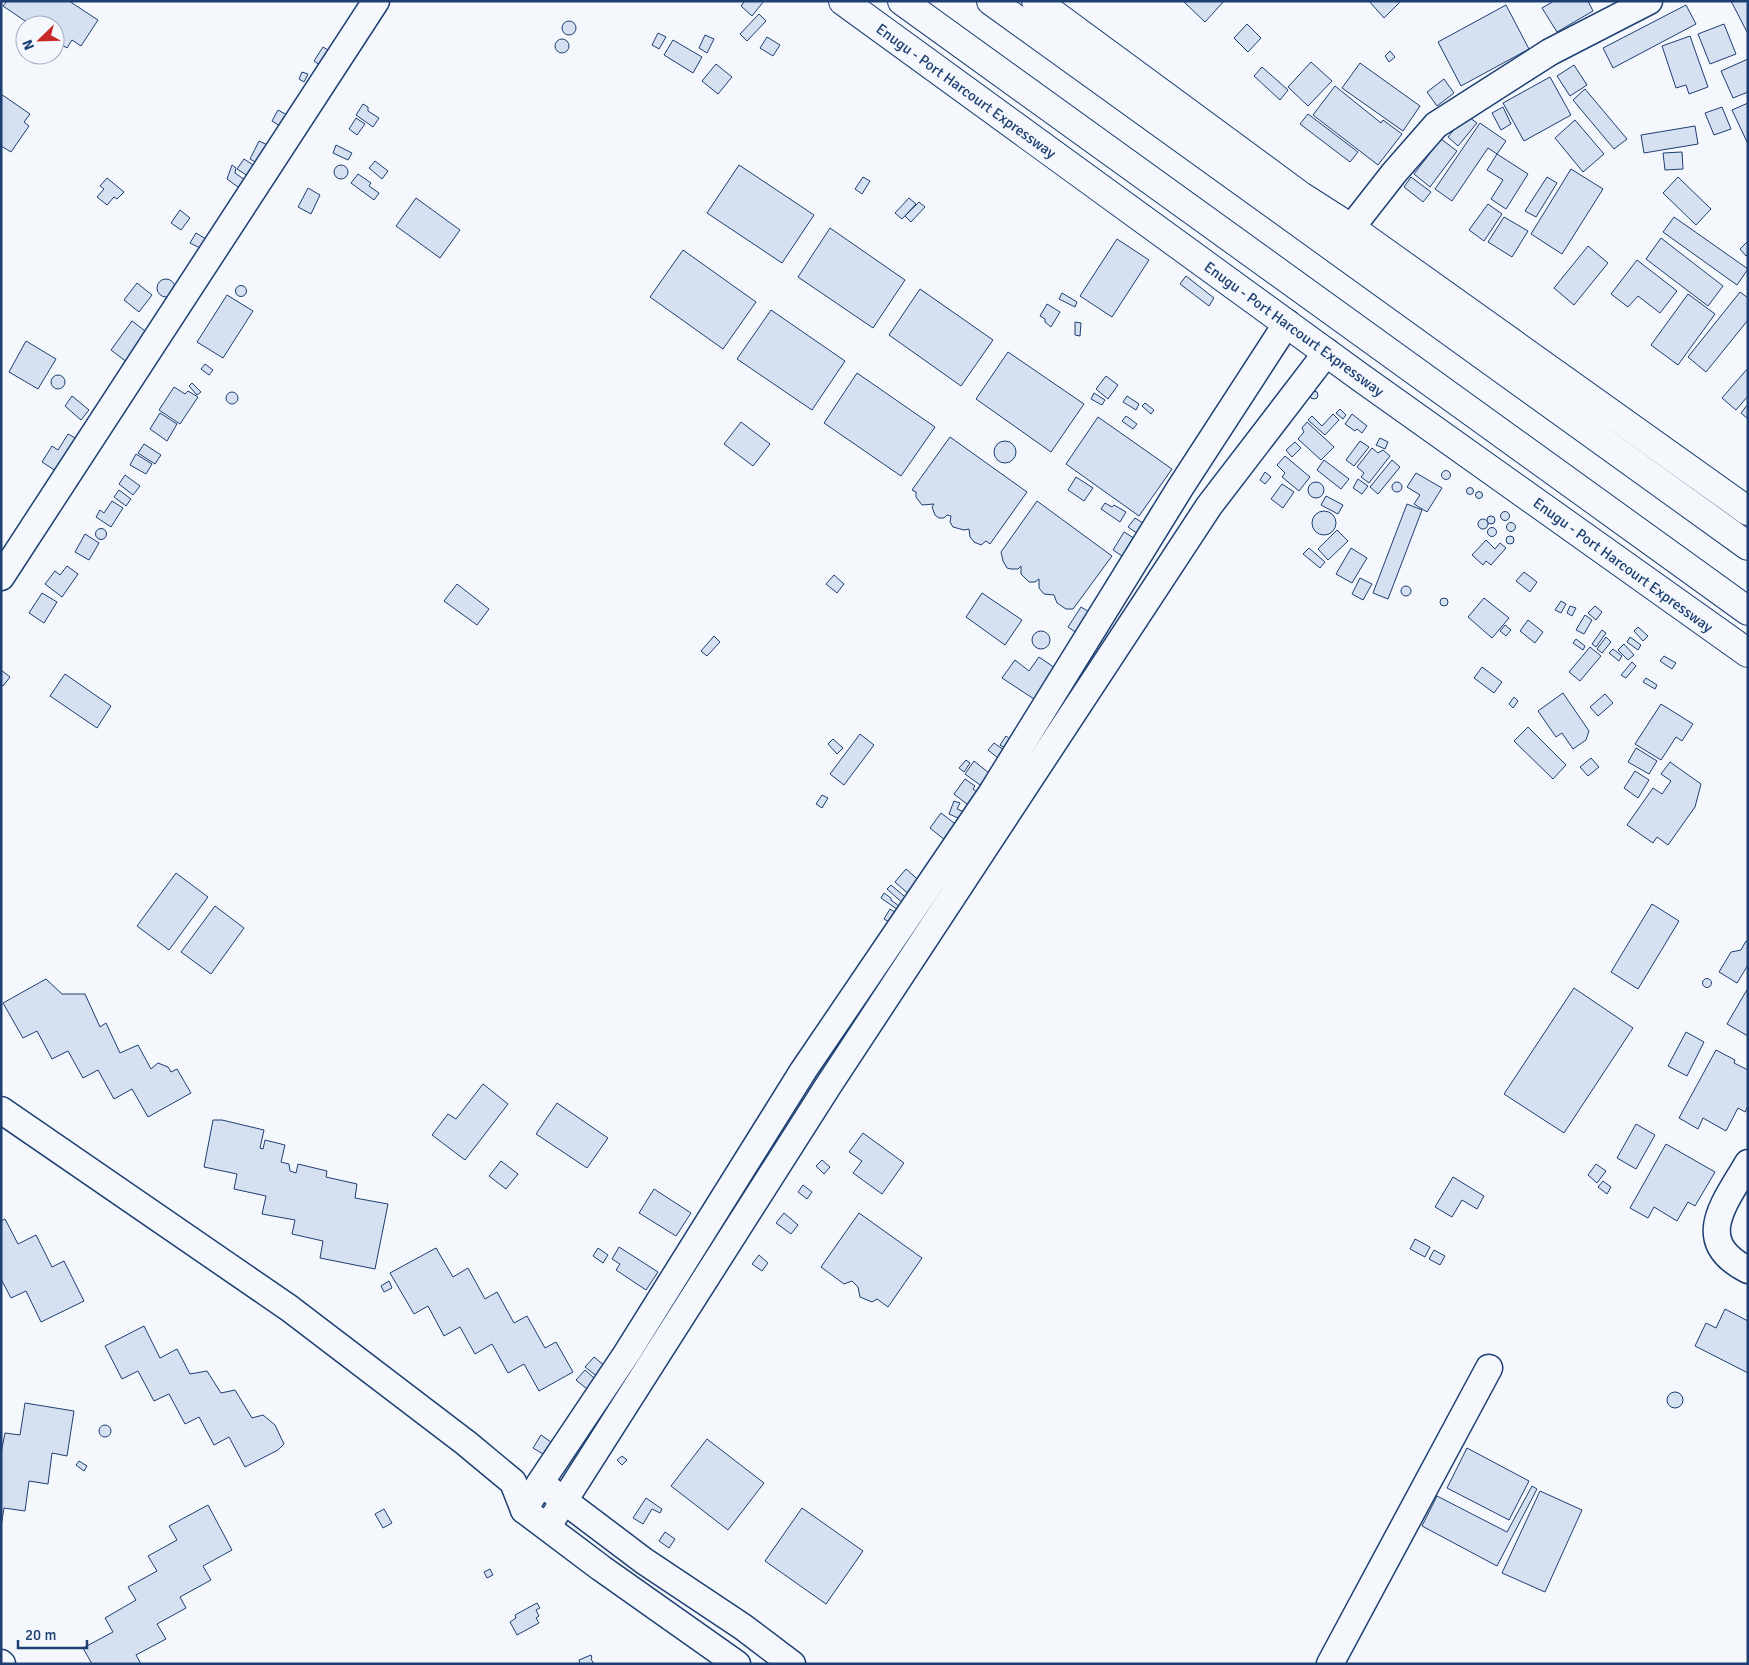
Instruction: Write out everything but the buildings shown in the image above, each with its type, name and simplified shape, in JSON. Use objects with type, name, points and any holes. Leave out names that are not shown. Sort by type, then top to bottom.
[{"type":"main road","name":"Enugu - Port Harcourt Expressway","points":[[843,1],[1287,324],[1748,653]]},
{"type":"main road","points":[[902,1],[1748,611]]},
{"type":"main road","points":[[991,1],[1748,546]]},
{"type":"main road","points":[[1036,1],[1301,196],[1351,228],[1748,511]]},
{"type":"street","points":[[1,577],[376,1]]},
{"type":"street","points":[[1351,228],[1394,173],[1436,125],[1550,52],[1649,1]]},
{"type":"street","points":[[524,1510],[627,1353],[803,1071],[991,794],[1180,488],[1287,324]]},
{"type":"street","points":[[548,1526],[828,1086],[1209,506],[1326,352]]},
{"type":"street","points":[[1,1110],[289,1308],[466,1443],[513,1482],[524,1510],[548,1526],[601,1568],[737,1664]]},
{"type":"street","points":[[1748,1163],[1718,1215],[1716,1236],[1722,1250],[1732,1262],[1748,1270]]},
{"type":"street","points":[[1330,1664],[1489,1368]]},
{"type":"street","points":[[513,1482],[528,1478],[540,1483],[778,1660]]}]
